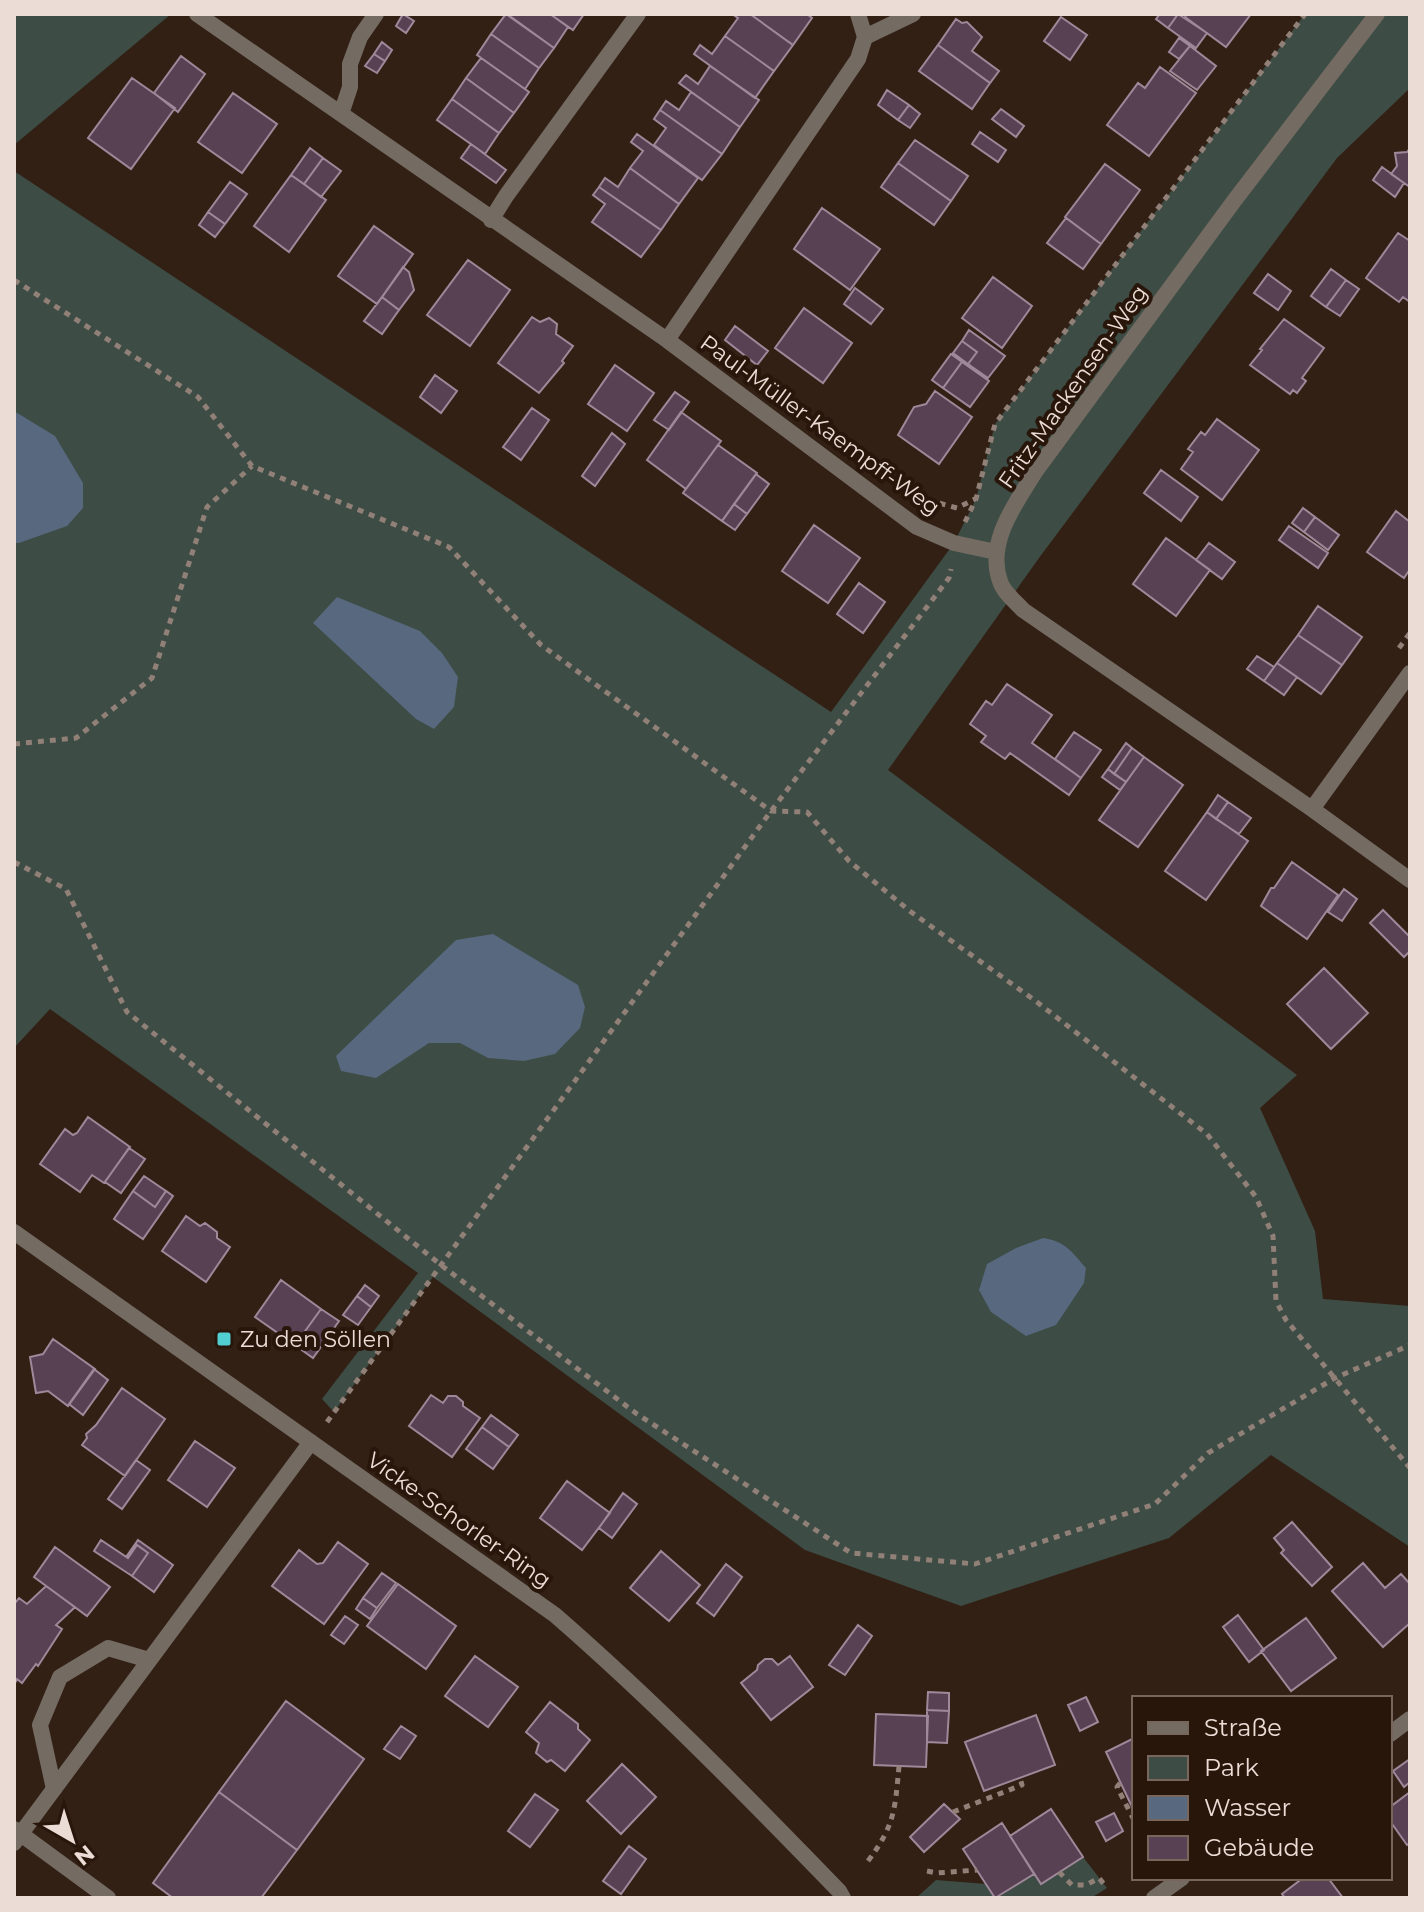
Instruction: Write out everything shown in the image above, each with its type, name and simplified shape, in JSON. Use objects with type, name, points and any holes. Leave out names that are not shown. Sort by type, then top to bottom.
[{"type":"street","name":"Paul-Müller-Kaempff-Weg","points":[[197,14],[667,340],[917,527],[954,543],[996,552]]},
{"type":"street","points":[[341,114],[350,87],[350,64],[360,37],[376,14]]},
{"type":"street","points":[[491,220],[638,14]]},
{"type":"street","points":[[858,14],[865,37],[913,14]]},
{"type":"street","name":"Fritz-Mackensen-Weg","points":[[996,552],[1008,517],[1035,472],[1253,175],[1377,14]]},
{"type":"street","name":"Paul-Müller-Kaempff-Weg","points":[[667,340],[858,59],[865,37]]},
{"type":"street","points":[[996,552],[1000,583],[1023,610],[1410,880]]},
{"type":"street","points":[[1312,809],[1410,673]]},
{"type":"street","name":"Vicke-Schorler-Ring","points":[[14,1232],[555,1615],[712,1759],[841,1894],[855,1898]]},
{"type":"street","points":[[108,1898],[16,1835],[54,1789],[311,1442]]},
{"type":"street","points":[[54,1789],[40,1725],[60,1677],[108,1648],[149,1660]]},
{"type":"street","points":[[1392,1732],[1410,1719]]},
{"type":"street","points":[[1154,1898],[1179,1880]]},
{"type":"path","points":[[976,499],[995,424],[1305,14]]},
{"type":"path","points":[[14,280],[198,397],[252,466],[449,547],[541,645],[771,811],[807,812],[849,861],[911,912],[1033,999],[1207,1134],[1256,1197],[1273,1236],[1276,1301],[1286,1320],[1410,1468]]},
{"type":"path","points":[[14,744],[76,738],[152,678],[207,507],[252,466]]},
{"type":"path","points":[[311,1442],[771,811],[949,578]]},
{"type":"path","points":[[14,862],[66,889],[127,1012],[441,1265],[637,1414],[851,1553],[975,1564],[1155,1504],[1208,1453],[1335,1378],[1410,1345]]},
{"type":"path","points":[[868,1861],[886,1836],[896,1808],[899,1766]]},
{"type":"path","points":[[953,1812],[1022,1785],[1020,1778]]},
{"type":"path","points":[[1120,1783],[1117,1787],[1132,1816]]},
{"type":"path","points":[[927,1871],[977,1870]]},
{"type":"path","points":[[1059,1872],[1072,1885],[1086,1885],[1099,1878],[1107,1888]]},
{"type":"green space","points":[[14,14],[171,14],[14,145]]},
{"type":"green space","points":[[1305,14],[1410,14],[1410,88],[1337,158],[1039,558],[888,770],[1297,1075],[1260,1108],[1315,1231],[1323,1299],[1410,1306],[1410,1547],[1271,1455],[1169,1538],[961,1606],[805,1550],[433,1277],[334,1412],[322,1399],[418,1273],[50,1009],[14,1048],[14,171],[831,712],[954,543],[976,499],[995,424]]},
{"type":"green space","points":[[1083,1857],[1107,1888],[1091,1898],[997,1898],[1034,1874],[1041,1884]]},
{"type":"green space","points":[[936,1880],[986,1884],[995,1898],[916,1898]]},
{"type":"water","points":[[14,411],[55,436],[83,483],[83,508],[67,526],[19,543],[14,543]]},
{"type":"water","points":[[337,597],[420,631],[442,653],[458,677],[454,707],[434,729],[416,719],[313,623]]},
{"type":"water","points":[[493,934],[578,985],[585,1007],[580,1028],[555,1054],[524,1061],[488,1058],[460,1043],[429,1043],[376,1078],[341,1071],[336,1056],[456,940]]},
{"type":"water","points":[[1043,1238],[1068,1248],[1086,1268],[1084,1283],[1056,1325],[1026,1336],[991,1312],[979,1290],[987,1264]]},
{"type":"building","points":[[403,14],[414,21],[406,33],[396,26]]},
{"type":"building","points":[[506,14],[554,48],[539,68],[491,34]]},
{"type":"building","points":[[507,14],[550,14],[568,27],[554,48]]},
{"type":"building","points":[[550,14],[584,14],[573,30]]},
{"type":"building","points":[[732,14],[750,14],[793,45],[774,71],[725,36],[738,18]]},
{"type":"building","points":[[750,14],[807,14],[812,18],[793,45]]},
{"type":"building","points":[[1160,14],[1178,14],[1168,28],[1156,19]]},
{"type":"building","points":[[1178,14],[1207,33],[1196,48],[1168,28]]},
{"type":"building","points":[[1187,14],[1251,14],[1226,47],[1185,17]]},
{"type":"building","points":[[1061,17],[1087,35],[1070,60],[1044,41]]},
{"type":"building","points":[[956,19],[967,22],[982,37],[972,51],[999,71],[990,83],[938,45]]},
{"type":"building","points":[[491,34],[539,68],[525,89],[477,55]]},
{"type":"building","points":[[725,36],[774,71],[755,98],[694,54],[700,45],[712,54]]},
{"type":"building","points":[[1179,38],[1190,46],[1179,59],[1169,52]]},
{"type":"building","points":[[382,42],[392,50],[385,61],[374,54]]},
{"type":"building","points":[[938,45],[990,83],[972,109],[919,71]]},
{"type":"building","points":[[1190,46],[1216,66],[1197,90],[1170,71]]},
{"type":"building","points":[[374,54],[385,61],[377,73],[365,66]]},
{"type":"building","points":[[181,56],[205,74],[178,112],[154,93]]},
{"type":"building","points":[[481,58],[529,92],[514,113],[466,78]]},
{"type":"building","points":[[710,66],[759,100],[740,127],[679,83],[686,75],[698,84]]},
{"type":"building","points":[[1160,67],[1196,93],[1149,156],[1107,125],[1138,83],[1145,88]]},
{"type":"building","points":[[132,78],[175,108],[131,169],[88,138]]},
{"type":"building","points":[[466,78],[514,113],[499,133],[452,99]]},
{"type":"building","points":[[887,90],[909,105],[898,120],[878,105]]},
{"type":"building","points":[[691,92],[740,127],[722,154],[660,110],[666,101],[679,110]]},
{"type":"building","points":[[233,93],[277,124],[242,173],[198,142]]},
{"type":"building","points":[[452,99],[499,133],[485,154],[437,120]]},
{"type":"building","points":[[909,105],[920,114],[910,128],[898,120]]},
{"type":"building","points":[[1001,109],[1024,126],[1016,137],[992,119]]},
{"type":"building","points":[[660,110],[722,154],[702,180],[654,145],[666,128],[654,119]]},
{"type":"building","points":[[980,132],[1006,150],[998,162],[972,144]]},
{"type":"building","points":[[637,134],[698,178],[679,204],[630,168],[643,151],[631,142]]},
{"type":"building","points":[[915,140],[968,176],[951,201],[898,163]]},
{"type":"building","points":[[471,144],[506,170],[496,183],[461,158]]},
{"type":"building","points":[[310,148],[323,158],[304,184],[291,175]]},
{"type":"building","points":[[1410,148],[1410,187],[1391,174],[1397,166],[1395,153],[1407,152]]},
{"type":"building","points":[[323,158],[341,171],[321,197],[304,184]]},
{"type":"building","points":[[898,163],[951,201],[934,225],[881,187]]},
{"type":"building","points":[[1105,164],[1140,190],[1101,244],[1065,217]]},
{"type":"building","points":[[1382,167],[1404,183],[1395,197],[1373,180]]},
{"type":"building","points":[[630,168],[679,204],[661,230],[599,187],[605,178],[618,187]]},
{"type":"building","points":[[291,175],[326,200],[289,252],[254,226]]},
{"type":"building","points":[[230,182],[247,194],[225,224],[208,212]]},
{"type":"building","points":[[599,187],[661,230],[641,257],[592,222],[605,204],[593,195]]},
{"type":"building","points":[[822,208],[880,249],[850,290],[794,249]]},
{"type":"building","points":[[208,212],[225,224],[215,237],[199,225]]},
{"type":"building","points":[[1066,218],[1101,244],[1083,269],[1047,243]]},
{"type":"building","points":[[374,226],[413,254],[377,304],[338,276]]},
{"type":"building","points":[[1398,233],[1410,241],[1410,302],[1403,297],[1399,302],[1366,278]]},
{"type":"building","points":[[468,260],[510,290],[470,346],[427,315]]},
{"type":"building","points":[[403,267],[409,272],[414,290],[399,310],[382,297]]},
{"type":"building","points":[[1331,269],[1346,280],[1326,307],[1311,296]]},
{"type":"building","points":[[1268,274],[1291,291],[1278,310],[1254,293]]},
{"type":"building","points":[[993,277],[1032,306],[1002,348],[962,318]]},
{"type":"building","points":[[1346,280],[1359,289],[1340,316],[1326,307]]},
{"type":"building","points":[[855,288],[883,309],[871,324],[844,304]]},
{"type":"building","points":[[382,297],[399,310],[382,334],[364,321]]},
{"type":"building","points":[[804,308],[852,343],[823,383],[775,348]]},
{"type":"building","points":[[532,317],[540,322],[549,318],[557,324],[556,334],[573,346],[562,361],[564,363],[539,393],[498,363]]},
{"type":"building","points":[[1284,319],[1324,348],[1302,378],[1306,381],[1297,393],[1293,390],[1290,394],[1250,365]]},
{"type":"building","points":[[735,326],[768,351],[757,365],[725,340]]},
{"type":"building","points":[[969,330],[1005,356],[988,378],[968,364],[977,352],[962,341]]},
{"type":"building","points":[[962,341],[977,352],[968,364],[953,353]]},
{"type":"building","points":[[951,354],[962,362],[943,388],[932,380]]},
{"type":"building","points":[[962,362],[989,381],[970,407],[943,388]]},
{"type":"building","points":[[615,365],[654,393],[627,431],[588,404]]},
{"type":"building","points":[[435,375],[457,391],[441,413],[420,397]]},
{"type":"building","points":[[935,391],[972,417],[939,464],[898,435],[914,407],[926,404]]},
{"type":"building","points":[[675,392],[689,402],[669,430],[654,420]]},
{"type":"building","points":[[532,408],[549,420],[521,460],[503,447]]},
{"type":"building","points":[[681,412],[721,441],[686,489],[647,460]]},
{"type":"building","points":[[1217,419],[1259,450],[1222,500],[1181,469],[1193,452],[1188,449],[1201,432],[1205,435]]},
{"type":"building","points":[[612,433],[625,444],[595,486],[582,476]]},
{"type":"building","points":[[718,445],[757,473],[722,521],[683,493]]},
{"type":"building","points":[[1161,470],[1198,497],[1181,521],[1144,493]]},
{"type":"building","points":[[756,474],[769,484],[747,514],[734,504]]},
{"type":"building","points":[[734,504],[747,514],[735,530],[722,521]]},
{"type":"building","points":[[1303,508],[1315,517],[1304,532],[1292,523]]},
{"type":"building","points":[[1396,511],[1410,522],[1410,569],[1404,578],[1367,552]]},
{"type":"building","points":[[1315,517],[1339,535],[1328,550],[1304,532]]},
{"type":"building","points":[[814,525],[860,558],[828,603],[782,571]]},
{"type":"building","points":[[1289,526],[1328,553],[1318,568],[1279,540]]},
{"type":"building","points":[[1166,538],[1210,570],[1176,616],[1133,584]]},
{"type":"building","points":[[1209,543],[1235,562],[1222,579],[1196,560]]},
{"type":"building","points":[[859,583],[885,602],[863,633],[837,614]]},
{"type":"building","points":[[1318,606],[1362,637],[1342,665],[1298,635]]},
{"type":"building","points":[[1298,635],[1342,665],[1321,694],[1277,663]]},
{"type":"building","points":[[1257,656],[1274,667],[1264,681],[1247,669]]},
{"type":"building","points":[[1277,663],[1297,677],[1284,695],[1264,681]]},
{"type":"building","points":[[1007,684],[1052,715],[1032,743],[1081,778],[1069,795],[1010,753],[1005,759],[981,742],[986,736],[970,724],[986,701],[992,705]]},
{"type":"building","points":[[1074,732],[1101,750],[1081,778],[1055,759]]},
{"type":"building","points":[[1126,743],[1132,748],[1114,774],[1108,769]]},
{"type":"building","points":[[1132,748],[1144,757],[1126,782],[1114,774]]},
{"type":"building","points":[[1144,757],[1183,785],[1138,847],[1099,820]]},
{"type":"building","points":[[1108,769],[1126,782],[1120,790],[1102,777]]},
{"type":"building","points":[[1218,795],[1228,802],[1216,819],[1207,812]]},
{"type":"building","points":[[1228,802],[1251,818],[1239,834],[1216,819]]},
{"type":"building","points":[[1207,812],[1248,841],[1206,900],[1165,871]]},
{"type":"building","points":[[1292,862],[1338,895],[1307,939],[1261,906]]},
{"type":"building","points":[[1344,889],[1357,899],[1342,921],[1328,912]]},
{"type":"building","points":[[1383,910],[1410,937],[1410,951],[1404,957],[1370,923]]},
{"type":"building","points":[[1324,968],[1368,1013],[1331,1049],[1287,1004]]},
{"type":"building","points":[[88,1117],[130,1147],[104,1183],[92,1175],[80,1192],[40,1164],[65,1129],[73,1135],[77,1133]]},
{"type":"building","points":[[129,1148],[145,1159],[121,1193],[105,1182]]},
{"type":"building","points":[[144,1176],[166,1191],[155,1207],[133,1191]]},
{"type":"building","points":[[133,1191],[155,1207],[166,1191],[173,1196],[143,1239],[114,1219]]},
{"type":"building","points":[[186,1216],[200,1226],[205,1223],[217,1232],[217,1238],[230,1247],[206,1282],[162,1251]]},
{"type":"building","points":[[281,1280],[321,1309],[295,1345],[255,1317]]},
{"type":"building","points":[[365,1285],[379,1296],[371,1307],[357,1296]]},
{"type":"building","points":[[357,1296],[371,1307],[358,1325],[343,1315]]},
{"type":"building","points":[[321,1309],[339,1321],[313,1358],[295,1345]]},
{"type":"building","points":[[53,1339],[95,1369],[68,1406],[48,1391],[36,1393],[30,1357],[43,1354]]},
{"type":"building","points":[[94,1369],[108,1380],[83,1415],[69,1404]]},
{"type":"building","points":[[122,1388],[165,1419],[125,1476],[82,1445],[86,1434]]},
{"type":"building","points":[[431,1395],[443,1403],[448,1396],[456,1396],[463,1406],[480,1418],[452,1457],[409,1426]]},
{"type":"building","points":[[491,1415],[518,1435],[509,1447],[482,1427]]},
{"type":"building","points":[[482,1427],[509,1447],[493,1469],[466,1449]]},
{"type":"building","points":[[195,1441],[235,1468],[207,1507],[168,1480]]},
{"type":"building","points":[[136,1460],[150,1470],[122,1509],[108,1499]]},
{"type":"building","points":[[567,1481],[610,1513],[582,1550],[540,1518]]},
{"type":"building","points":[[623,1493],[637,1504],[612,1538],[599,1528]]},
{"type":"building","points":[[1292,1522],[1332,1567],[1312,1586],[1281,1553],[1284,1550],[1274,1538]]},
{"type":"building","points":[[101,1540],[128,1558],[137,1545],[148,1553],[132,1576],[94,1551]]},
{"type":"building","points":[[138,1540],[173,1565],[154,1592],[132,1576],[148,1553],[137,1545],[126,1557]]},
{"type":"building","points":[[338,1542],[368,1564],[324,1624],[272,1586],[299,1550],[317,1564],[323,1563]]},
{"type":"building","points":[[55,1547],[110,1587],[87,1616],[34,1577]]},
{"type":"building","points":[[661,1551],[700,1585],[669,1621],[630,1588]]},
{"type":"building","points":[[1363,1563],[1385,1588],[1401,1574],[1410,1584],[1410,1623],[1383,1647],[1332,1591]]},
{"type":"building","points":[[726,1564],[742,1577],[714,1616],[697,1603]]},
{"type":"building","points":[[382,1573],[396,1583],[377,1608],[363,1598]]},
{"type":"building","points":[[398,1584],[456,1626],[426,1669],[367,1626]]},
{"type":"building","points":[[46,1586],[75,1607],[56,1625],[62,1629],[38,1666],[36,1664],[22,1683],[17,1679],[14,1685],[14,1604],[19,1598],[27,1604]]},
{"type":"building","points":[[363,1598],[377,1608],[370,1619],[356,1609]]},
{"type":"building","points":[[1238,1615],[1264,1650],[1249,1662],[1223,1627]]},
{"type":"building","points":[[345,1616],[358,1625],[344,1644],[331,1635]]},
{"type":"building","points":[[1306,1618],[1336,1658],[1291,1691],[1261,1651]]},
{"type":"building","points":[[858,1625],[872,1636],[845,1675],[829,1665]]},
{"type":"building","points":[[475,1656],[518,1687],[488,1727],[445,1696]]},
{"type":"building","points":[[790,1656],[813,1687],[771,1720],[741,1683],[765,1659],[772,1659],[778,1665]]},
{"type":"building","points":[[928,1692],[949,1693],[949,1711],[927,1710]]},
{"type":"building","points":[[1086,1697],[1098,1722],[1080,1731],[1068,1705]]},
{"type":"building","points":[[286,1701],[364,1759],[297,1850],[219,1792]]},
{"type":"building","points":[[550,1702],[578,1724],[578,1729],[590,1740],[565,1771],[536,1753],[539,1743],[526,1732]]},
{"type":"building","points":[[927,1710],[949,1711],[947,1743],[927,1742]]},
{"type":"building","points":[[876,1714],[928,1716],[926,1767],[874,1765]]},
{"type":"building","points":[[1036,1715],[1055,1765],[984,1791],[965,1742]]},
{"type":"building","points":[[401,1726],[416,1736],[400,1759],[384,1749]]},
{"type":"building","points":[[1132,1739],[1132,1807],[1106,1752]]},
{"type":"building","points":[[1410,1759],[1410,1782],[1404,1787],[1393,1771]]},
{"type":"building","points":[[622,1764],[656,1797],[621,1834],[587,1801]]},
{"type":"building","points":[[219,1792],[297,1850],[261,1898],[173,1898],[153,1883]]},
{"type":"building","points":[[1410,1792],[1410,1843],[1407,1845],[1392,1824],[1392,1806]]},
{"type":"building","points":[[535,1794],[558,1810],[530,1847],[508,1831]]},
{"type":"building","points":[[944,1804],[960,1819],[924,1852],[910,1837]]},
{"type":"building","points":[[1051,1809],[1083,1857],[1041,1884],[1010,1836]]},
{"type":"building","points":[[1114,1813],[1123,1831],[1106,1841],[1096,1822]]},
{"type":"building","points":[[1002,1823],[1034,1874],[995,1898],[963,1849]]},
{"type":"building","points":[[629,1846],[646,1859],[621,1894],[603,1881]]},
{"type":"building","points":[[1300,1880],[1330,1880],[1343,1898],[1285,1898],[1282,1894]]},
{"type":"place","name":"Zu den Söllen","points":[[224,1339]]}]
